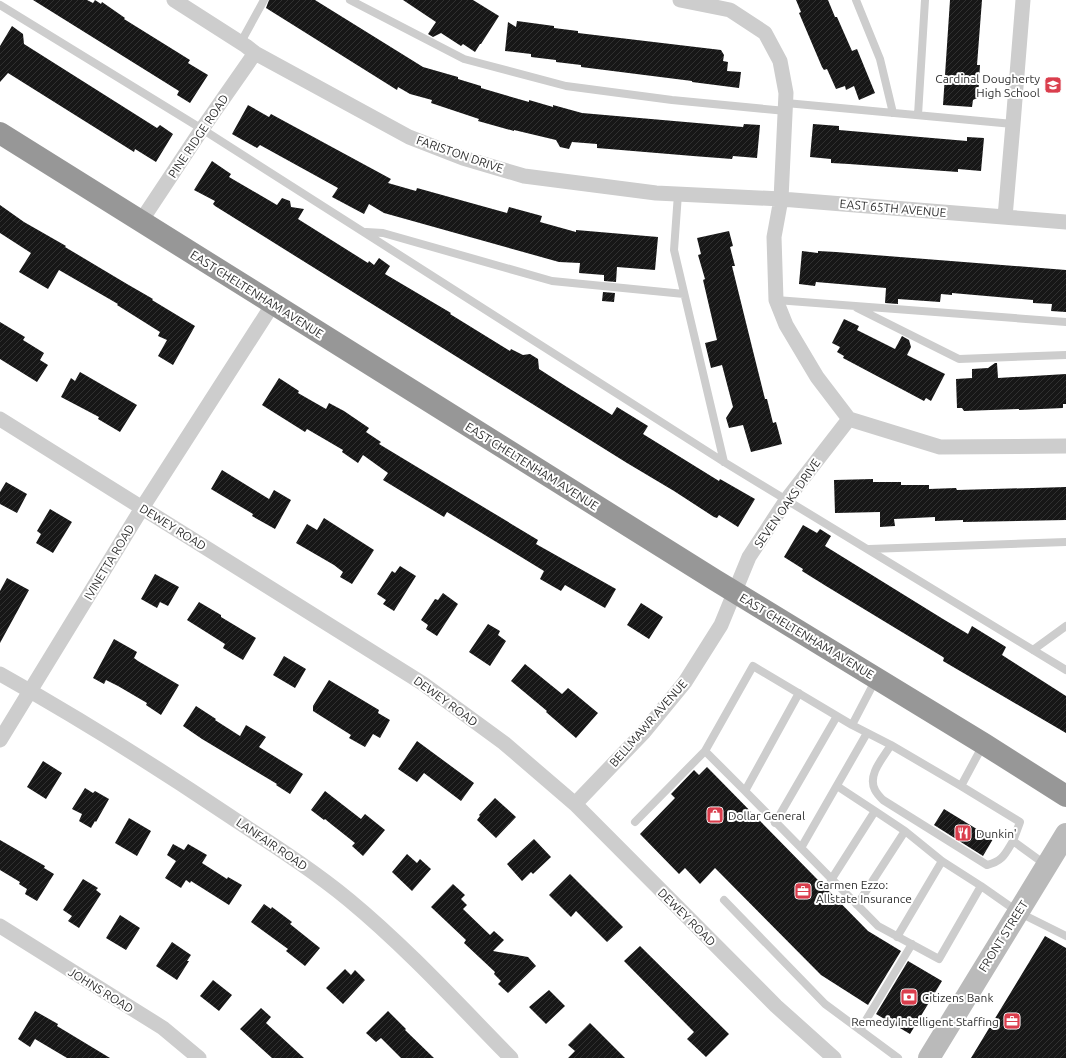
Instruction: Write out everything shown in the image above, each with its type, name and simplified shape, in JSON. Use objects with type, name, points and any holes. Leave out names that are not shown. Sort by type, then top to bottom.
[{"type":"highway","name":"EAST CHELTENHAM AVENUE","points":[[0,133],[734,592],[877,678],[1066,796]]},
{"type":"street","name":"FARISTON DRIVE","points":[[174,0],[241,42],[255,53],[409,137],[463,158],[524,176],[656,193],[782,199]]},
{"type":"street","points":[[680,0],[730,10],[765,33],[780,60],[786,93],[786,107],[782,199],[774,237],[776,300],[786,325],[817,377],[849,419],[940,447],[1066,446]]},
{"type":"street","points":[[1004,217],[1023,0]]},
{"type":"street","name":"PINE RIDGE ROAD","points":[[141,221],[255,53]]},
{"type":"street","name":"EAST 65TH AVENUE","points":[[782,199],[1066,222]]},
{"type":"street","name":"IVINETTA ROAD","points":[[0,740],[142,508],[273,304]]},
{"type":"street","name":"DEWEY ROAD","points":[[0,419],[422,683],[504,743],[575,804],[776,1006],[834,1058]]},
{"type":"street","name":"SEVEN OAKS DRIVE","points":[[734,592],[749,557],[787,499],[849,419]]},
{"type":"street","name":"BELLMAWR AVENUE","points":[[575,804],[644,732],[685,682],[721,625],[734,592]]},
{"type":"street","name":"LANFAIR ROAD","points":[[0,674],[31,691],[179,782],[308,868],[350,900],[413,958],[511,1058]]},
{"type":"street","name":"FRONT STREET","points":[[929,1058],[1066,834]]},
{"type":"street","name":"JOHNS ROAD","points":[[0,926],[163,1028],[199,1058]]},
{"type":"lane","points":[[241,42],[264,0]]},
{"type":"lane","points":[[350,0],[464,59],[566,86],[672,100],[893,113],[1013,124]]},
{"type":"lane","points":[[856,0],[880,59],[893,113]]},
{"type":"lane","points":[[918,115],[925,0]]},
{"type":"lane","points":[[0,5],[202,129],[724,462],[1066,670]]},
{"type":"lane","points":[[678,194],[674,250],[724,462]]},
{"type":"lane","points":[[364,232],[383,233],[552,281],[684,294]]},
{"type":"lane","points":[[776,300],[1066,322]]},
{"type":"lane","points":[[853,306],[959,359],[1066,355]]},
{"type":"lane","points":[[869,550],[1066,542]]},
{"type":"lane","points":[[1033,650],[1066,626]]},
{"type":"lane","points":[[635,822],[704,751],[753,666],[852,725],[891,745],[1020,822],[1013,841],[1004,856],[996,863],[987,865],[883,800],[874,790],[872,780],[876,768],[891,745]]},
{"type":"lane","points":[[852,725],[877,678]]},
{"type":"lane","points":[[744,791],[799,693]]},
{"type":"lane","points":[[775,823],[837,716]]},
{"type":"lane","points":[[800,848],[867,733]]},
{"type":"lane","points":[[961,786],[984,744]]},
{"type":"lane","points":[[704,751],[878,926],[939,959],[981,886]]},
{"type":"lane","points":[[836,786],[905,831],[942,861],[1018,912],[1065,933]]},
{"type":"lane","points":[[831,880],[875,811]]},
{"type":"lane","points":[[857,905],[905,831]]},
{"type":"lane","points":[[1013,841],[1047,866]]},
{"type":"lane","points":[[897,937],[942,861]]},
{"type":"lane","points":[[724,900],[825,1004],[898,1058]]},
{"type":"lane","points":[[860,1030],[912,944]]},
{"type":"building","points":[[33,0],[87,0],[93,3],[95,0],[101,4],[102,2],[125,18],[124,19],[190,60],[188,63],[208,75],[190,103],[177,95],[179,91]]},
{"type":"building","points":[[269,0],[315,0],[423,67],[458,77],[458,79],[481,86],[481,88],[529,102],[529,100],[582,113],[743,127],[744,124],[760,125],[757,158],[733,156],[732,159],[597,148],[597,144],[572,142],[569,149],[560,147],[556,140],[478,121],[479,119],[431,103],[432,100],[410,94],[398,87],[397,90],[266,8]]},
{"type":"building","points":[[403,0],[473,0],[499,16],[475,52],[463,44],[461,46],[441,33],[433,37],[428,34],[436,22]]},
{"type":"building","points":[[796,0],[828,0],[852,51],[857,49],[875,93],[859,100],[854,86],[846,90],[845,86],[836,89],[827,69],[824,70],[822,67],[799,13],[801,12]]},
{"type":"building","points":[[950,0],[982,0],[977,65],[980,65],[978,99],[973,100],[972,107],[943,105]]},
{"type":"building","points":[[517,21],[554,26],[554,28],[578,31],[578,33],[721,50],[724,55],[723,61],[728,62],[727,71],[741,72],[739,88],[581,67],[581,65],[556,62],[556,60],[531,57],[531,54],[505,51],[508,22],[516,27]]},
{"type":"building","points":[[12,26],[23,34],[24,44],[157,128],[160,125],[173,134],[156,162],[135,149],[134,152],[8,73],[0,82],[0,46]]},
{"type":"building","points":[[248,105],[269,117],[271,114],[391,179],[388,183],[416,191],[417,188],[507,213],[509,207],[542,216],[540,222],[576,232],[576,230],[658,237],[655,270],[617,267],[616,282],[604,281],[604,275],[579,273],[580,263],[559,262],[384,213],[369,204],[364,214],[332,197],[338,188],[260,145],[257,148],[232,134]]},
{"type":"building","points":[[813,124],[839,126],[839,130],[967,141],[967,137],[984,138],[981,171],[958,169],[958,172],[831,163],[831,159],[810,157]]},
{"type":"building","points":[[212,161],[231,174],[229,177],[277,205],[282,198],[290,201],[291,207],[304,209],[298,219],[368,263],[369,261],[374,265],[379,258],[390,266],[385,274],[451,313],[450,314],[510,351],[511,349],[523,355],[530,354],[538,359],[539,369],[612,415],[617,407],[648,426],[643,434],[719,481],[720,479],[755,499],[738,527],[719,515],[717,518],[714,517],[215,206],[213,204],[215,201],[194,190]]},
{"type":"building","points":[[0,205],[24,222],[66,246],[65,247],[153,299],[152,300],[195,326],[173,365],[158,356],[167,340],[158,336],[160,332],[117,305],[118,304],[59,270],[48,289],[19,272],[31,253],[0,233]]},
{"type":"building","points":[[729,231],[733,246],[730,247],[735,266],[732,266],[753,351],[765,399],[767,399],[773,423],[776,422],[782,444],[751,452],[743,425],[729,428],[726,418],[733,407],[722,365],[711,368],[705,343],[717,340],[703,280],[705,279],[698,255],[701,254],[697,238]]},
{"type":"building","points":[[802,251],[818,253],[818,251],[836,252],[1066,270],[1066,312],[1051,311],[1052,304],[1033,303],[1033,300],[952,293],[952,295],[941,294],[940,302],[898,299],[898,304],[885,303],[886,288],[816,282],[815,286],[799,284]]},
{"type":"building","points":[[603,292],[615,293],[614,302],[602,301]]},
{"type":"building","points":[[844,319],[859,326],[857,330],[895,349],[902,336],[909,340],[911,347],[907,355],[945,374],[931,401],[926,398],[924,401],[843,358],[844,356],[837,352],[840,347],[832,343]]},
{"type":"building","points":[[0,322],[25,337],[23,340],[44,353],[40,360],[48,365],[37,382],[0,359]]},
{"type":"building","points":[[997,363],[998,378],[1066,374],[1066,404],[1063,404],[1063,408],[1019,410],[964,411],[962,408],[957,408],[956,379],[972,378],[972,369],[988,368]]},
{"type":"building","points":[[80,372],[137,405],[120,432],[98,419],[99,417],[61,397],[71,378],[75,381]]},
{"type":"building","points":[[279,378],[299,391],[298,393],[326,409],[329,403],[344,411],[369,428],[366,432],[381,442],[379,444],[538,540],[536,544],[616,589],[605,608],[565,585],[561,591],[540,579],[544,571],[447,512],[444,517],[383,480],[388,473],[363,455],[358,463],[342,452],[343,450],[307,429],[305,432],[262,405]]},
{"type":"building","points":[[222,470],[269,499],[274,490],[291,500],[275,529],[211,489]]},
{"type":"building","points":[[873,479],[873,482],[901,482],[901,485],[929,485],[929,489],[956,488],[957,490],[1066,487],[1066,520],[963,522],[963,520],[935,521],[935,517],[894,519],[895,526],[880,527],[880,512],[835,513],[834,480]]},
{"type":"building","points":[[6,482],[27,494],[17,513],[0,504],[0,492]]},
{"type":"building","points":[[50,509],[72,522],[53,553],[36,543],[41,534],[37,531]]},
{"type":"building","points":[[324,518],[374,550],[352,584],[340,577],[343,572],[334,565],[296,543],[307,524],[317,530]]},
{"type":"building","points":[[803,525],[817,533],[820,529],[831,536],[825,546],[943,619],[968,634],[972,626],[1006,647],[1002,655],[1066,696],[1066,733],[943,661],[943,657],[802,571],[803,569],[784,557]]},
{"type":"building","points":[[400,566],[416,576],[394,611],[383,604],[386,600],[377,594],[392,571],[395,573]]},
{"type":"building","points":[[155,574],[179,587],[168,606],[160,602],[157,608],[141,599]]},
{"type":"building","points":[[7,578],[29,590],[0,643],[0,591]]},
{"type":"building","points":[[443,593],[458,604],[437,636],[426,629],[428,625],[421,620],[435,599],[438,600]]},
{"type":"building","points":[[199,602],[256,638],[243,660],[223,648],[225,644],[187,620]]},
{"type":"building","points":[[641,603],[663,617],[649,639],[627,625]]},
{"type":"building","points":[[488,624],[500,631],[498,635],[506,641],[490,666],[469,652]]},
{"type":"building","points":[[114,639],[137,652],[134,658],[138,661],[179,685],[161,715],[146,705],[147,703],[118,686],[106,680],[104,684],[93,678]]},
{"type":"building","points":[[284,656],[306,669],[295,688],[273,675]]},
{"type":"building","points":[[525,664],[562,694],[568,688],[598,713],[576,738],[511,681]]},
{"type":"building","points":[[329,680],[379,710],[378,713],[390,720],[380,738],[373,734],[365,747],[349,738],[351,735],[313,711],[313,706]]},
{"type":"building","points":[[196,706],[240,736],[246,725],[266,737],[259,747],[303,774],[290,794],[276,785],[277,784],[183,726]]},
{"type":"building","points":[[417,741],[474,783],[461,801],[424,773],[417,782],[398,769]]},
{"type":"building","points":[[43,761],[62,773],[46,799],[27,787]]},
{"type":"building","points":[[707,767],[868,931],[901,951],[868,1005],[821,975],[715,868],[700,884],[685,868],[679,874],[640,834],[675,798],[671,794],[694,770],[699,775]]},
{"type":"building","points":[[85,788],[93,793],[95,791],[109,799],[91,828],[79,821],[82,814],[72,809]]},
{"type":"building","points":[[325,791],[361,819],[365,814],[385,830],[363,856],[352,846],[355,843],[325,819],[324,820],[311,810]]},
{"type":"building","points":[[495,798],[516,817],[496,838],[477,820],[480,816],[479,815]]},
{"type":"building","name":"Dunkin'","points":[[944,809],[993,839],[983,856],[934,825]]},
{"type":"building","points":[[129,818],[151,831],[137,856],[115,843]]},
{"type":"building","points":[[534,839],[551,857],[533,874],[531,872],[522,881],[507,864]]},
{"type":"building","points":[[0,840],[45,866],[44,868],[54,874],[37,901],[25,894],[27,889],[19,884],[20,882],[0,870]]},
{"type":"building","points":[[173,844],[184,850],[188,844],[207,855],[202,863],[227,879],[228,877],[242,885],[229,905],[191,881],[190,883],[186,880],[181,888],[165,878],[176,861],[167,855]]},
{"type":"building","points":[[407,854],[417,863],[420,859],[431,869],[412,891],[392,872]]},
{"type":"building","points":[[570,874],[623,927],[607,942],[576,911],[571,917],[549,895]]},
{"type":"building","points":[[83,879],[98,888],[96,890],[101,894],[79,928],[68,921],[72,916],[63,910]]},
{"type":"building","points":[[453,884],[465,895],[461,899],[467,905],[463,909],[490,935],[494,931],[504,940],[493,951],[528,957],[536,966],[508,993],[498,984],[501,981],[494,974],[495,972],[464,943],[466,940],[431,907]]},
{"type":"building","points":[[264,904],[271,909],[272,907],[292,922],[290,924],[320,948],[305,966],[286,951],[288,949],[251,922]]},
{"type":"building","points":[[120,915],[140,928],[126,950],[106,938]]},
{"type":"building","points":[[1045,936],[1066,948],[1066,1058],[971,1058]]},
{"type":"building","points":[[172,942],[191,955],[177,980],[156,966]]},
{"type":"building","points":[[640,946],[729,1034],[706,1057],[687,1039],[694,1032],[624,961]]},
{"type":"building","name":"Citizens Bank","points":[[908,961],[942,981],[910,1034],[876,1014]]},
{"type":"building","points":[[345,969],[351,975],[355,970],[365,980],[343,1004],[326,988]]},
{"type":"building","points":[[213,980],[232,995],[219,1011],[200,996]]},
{"type":"building","points":[[549,990],[565,1006],[546,1024],[529,1007]]},
{"type":"building","points":[[261,1008],[271,1017],[266,1023],[304,1058],[272,1058],[240,1029]]},
{"type":"building","points":[[35,1011],[110,1058],[67,1058],[35,1039],[30,1047],[18,1039]]},
{"type":"building","points":[[388,1011],[434,1058],[401,1058],[381,1038],[376,1042],[366,1033]]},
{"type":"building","points":[[590,1023],[625,1058],[568,1058],[575,1051],[568,1045]]},
{"type":"place","name":"Cardinal Dougherty High School","points":[[1053,85]]},
{"type":"place","name":"Dollar General","points":[[715,815]]},
{"type":"place","name":"Dunkin'","points":[[963,833]]},
{"type":"place","name":"Carmen Ezzo: Allstate Insurance","points":[[803,891]]},
{"type":"place","name":"Citizens Bank","points":[[909,997]]},
{"type":"place","name":"Remedy Intelligent Staffing","points":[[1012,1021]]}]
